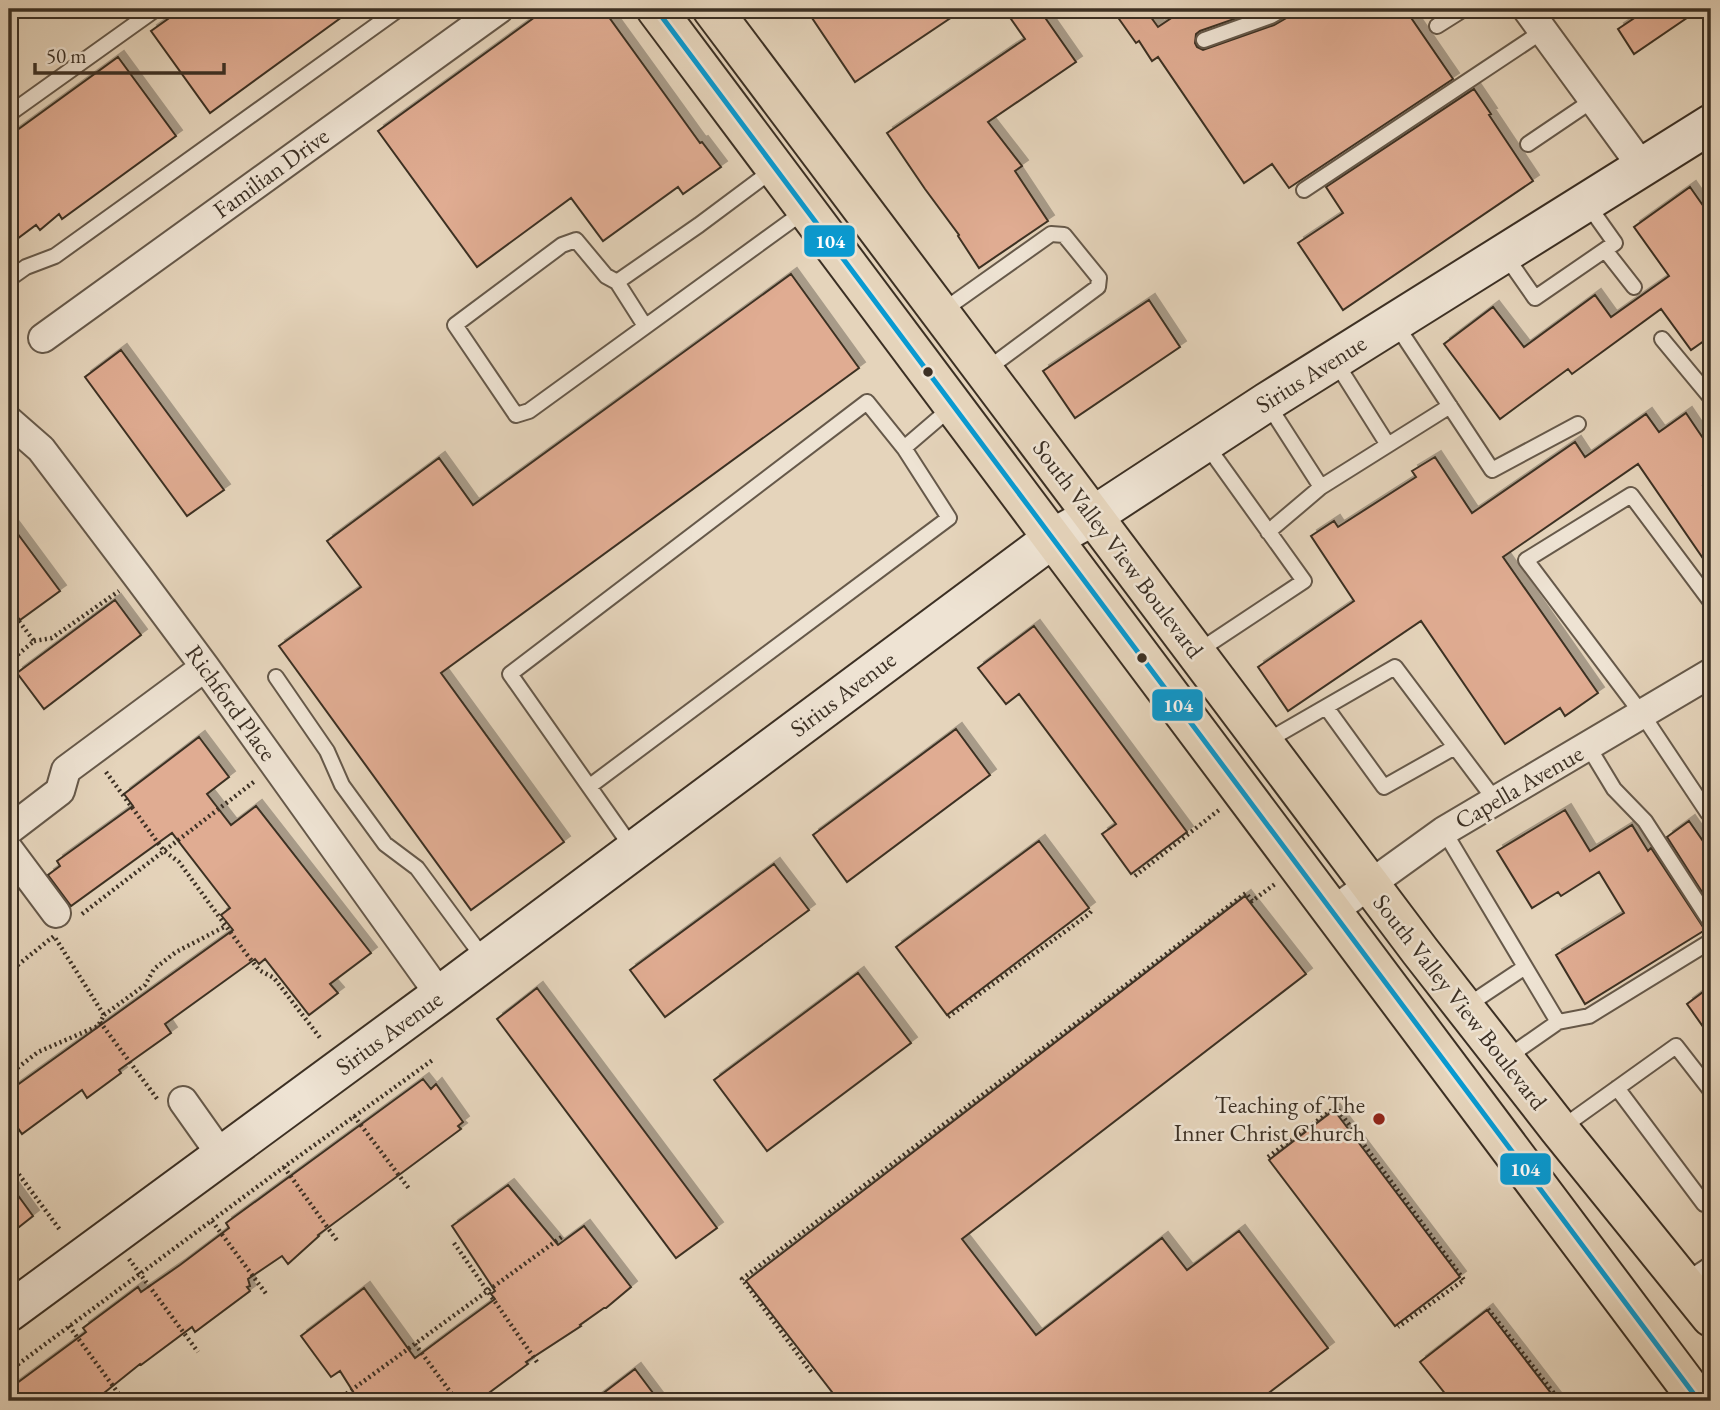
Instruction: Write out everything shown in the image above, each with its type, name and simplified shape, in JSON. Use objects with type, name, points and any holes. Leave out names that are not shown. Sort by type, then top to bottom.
[{"type":"main road","name":"South Valley View Boulevard","points":[[656,9],[1699,1401]]},
{"type":"main road","name":"South Valley View Boulevard","points":[[712,9],[1504,1060],[1559,1129],[1700,1279],[1711,1317]]},
{"type":"main road","points":[[686,49],[723,66],[754,103],[766,103],[779,97]]},
{"type":"main road","points":[[775,168],[789,169],[808,181],[864,250],[888,243]]},
{"type":"main road","points":[[1227,769],[1263,743]]},
{"type":"main road","points":[[1383,979],[1420,951]]},
{"type":"main road","points":[[1559,1213],[1594,1225],[1630,1270],[1645,1279],[1663,1284],[1700,1279]]},
{"type":"street","name":"Familian Drive","points":[[43,338],[499,9]]},
{"type":"street","points":[[1535,20],[1643,168]]},
{"type":"street","name":"Sirius Avenue","points":[[9,1312],[486,961],[1053,538],[1093,516],[1266,402],[1711,124]]},
{"type":"street","name":"Richford Place","points":[[9,421],[41,449],[138,577],[440,995]]},
{"type":"street","points":[[9,830],[60,791],[66,770],[205,667]]},
{"type":"street","name":"Capella Avenue","points":[[1333,911],[1444,831],[1711,673]]},
{"type":"street","points":[[9,850],[66,916]]},
{"type":"street","points":[[171,1102],[222,1156]]},
{"type":"lane","points":[[9,114],[156,9]]},
{"type":"lane","points":[[9,279],[26,267],[55,256],[399,9]]},
{"type":"lane","points":[[1204,40],[1271,16],[1283,9]]},
{"type":"lane","points":[[1437,26],[1464,9]]},
{"type":"lane","points":[[1304,190],[1535,20]]},
{"type":"lane","points":[[1528,144],[1594,100]]},
{"type":"lane","points":[[617,282],[775,168]]},
{"type":"lane","points":[[1504,254],[1535,298],[1615,243],[1587,203]]},
{"type":"lane","points":[[645,326],[617,282],[606,275],[576,240],[562,245],[455,325],[516,415],[529,411],[806,209]]},
{"type":"lane","points":[[940,313],[1051,234],[1064,234],[1099,278],[1098,287],[985,371]]},
{"type":"lane","points":[[1605,250],[1634,287]]},
{"type":"lane","points":[[1394,322],[1492,470],[1578,424]]},
{"type":"lane","points":[[1662,339],[1711,398]]},
{"type":"lane","points":[[1334,360],[1388,445]]},
{"type":"lane","points":[[590,786],[950,518],[904,448],[867,402],[510,674],[634,850]]},
{"type":"lane","points":[[1266,402],[1321,487]]},
{"type":"lane","points":[[904,448],[953,406]]},
{"type":"lane","points":[[1268,532],[1321,487],[1450,406]]},
{"type":"lane","points":[[1196,653],[1304,581],[1204,443]]},
{"type":"lane","points":[[1708,813],[1642,714],[1526,560],[1631,495],[1711,602]]},
{"type":"lane","points":[[1263,743],[1395,667],[1495,800]]},
{"type":"lane","points":[[276,677],[327,751],[342,785],[385,844],[417,868],[486,961]]},
{"type":"lane","points":[[1326,707],[1384,787],[1455,747]]},
{"type":"lane","points":[[1588,746],[1614,789],[1645,821],[1711,923]]},
{"type":"lane","points":[[1444,831],[1558,1022]]},
{"type":"lane","points":[[1504,1060],[1558,1022],[1589,1016],[1711,941]]},
{"type":"lane","points":[[1464,1008],[1525,967]]},
{"type":"lane","points":[[1559,1129],[1676,1046],[1711,1091]]},
{"type":"lane","points":[[1617,1088],[1704,1204],[1711,1199]]},
{"type":"path","points":[[9,662],[34,642],[52,638],[138,577]]},
{"type":"path","points":[[9,608],[34,642]]},
{"type":"path","points":[[91,751],[164,851],[180,862],[259,970],[274,978],[321,1039]]},
{"type":"path","points":[[66,916],[164,851],[275,765]]},
{"type":"path","points":[[1135,876],[1220,810]]},
{"type":"path","points":[[811,1371],[742,1279],[1245,893],[1252,901],[1276,884]]},
{"type":"path","points":[[948,1017],[1093,909]]},
{"type":"path","points":[[9,1078],[38,1052],[99,1026],[104,1015],[145,985],[155,969],[176,952],[226,926]]},
{"type":"path","points":[[9,972],[54,936],[104,1015]]},
{"type":"path","points":[[100,1022],[171,1102]]},
{"type":"path","points":[[9,1371],[434,1059]]},
{"type":"path","points":[[1269,1157],[1336,1107],[1464,1280],[1398,1328]]},
{"type":"path","points":[[355,1116],[410,1191]]},
{"type":"path","points":[[9,1161],[61,1230]]},
{"type":"path","points":[[284,1167],[338,1242]]},
{"type":"path","points":[[212,1221],[267,1295]]},
{"type":"path","points":[[342,1397],[563,1236]]},
{"type":"path","points":[[454,1243],[537,1362]]},
{"type":"path","points":[[128,1259],[198,1352]]},
{"type":"path","points":[[1488,1309],[1560,1401]]},
{"type":"path","points":[[69,1326],[124,1401]]},
{"type":"path","points":[[415,1343],[457,1401]]},
{"type":"path","points":[[9,1394],[14,1401]]},
{"type":"building","points":[[182,9],[353,9],[210,113],[151,31]]},
{"type":"building","points":[[546,9],[603,9],[700,143],[702,142],[721,167],[683,194],[678,187],[603,241],[571,198],[477,267],[378,131]]},
{"type":"building","points":[[806,9],[964,9],[855,82]]},
{"type":"building","points":[[1004,9],[1039,9],[1076,62],[988,122],[1022,166],[1015,171],[1048,221],[979,268],[887,133],[1025,39]]},
{"type":"building","points":[[1112,9],[1145,9],[1158,27],[1185,9],[1263,9],[1200,31],[1196,34],[1195,43],[1203,50],[1274,25],[1288,17],[1293,9],[1405,9],[1453,79],[1289,188],[1272,164],[1244,183],[1158,57],[1152,61]]},
{"type":"building","points":[[1648,9],[1700,9],[1634,54],[1618,29]]},
{"type":"building","points":[[118,57],[176,136],[62,219],[59,214],[40,230],[36,225],[9,245],[9,136]]},
{"type":"building","points":[[1474,89],[1533,181],[1343,310],[1298,243],[1343,213],[1326,187]]},
{"type":"building","points":[[1690,187],[1711,217],[1711,336],[1691,350],[1661,309],[1572,374],[1568,369],[1500,419],[1444,344],[1493,307],[1524,347],[1595,295],[1611,317],[1669,276],[1634,227]]},
{"type":"building","points":[[791,274],[859,368],[441,673],[564,842],[471,910],[279,646],[361,587],[327,541],[439,458],[473,505]]},
{"type":"building","points":[[1149,300],[1180,347],[1075,418],[1043,371]]},
{"type":"building","points":[[121,350],[224,490],[187,516],[85,377]]},
{"type":"building","points":[[1686,413],[1711,450],[1711,480],[1703,486],[1711,499],[1711,570],[1638,464],[1503,557],[1598,693],[1565,716],[1560,708],[1505,744],[1421,621],[1288,711],[1258,667],[1354,601],[1311,536],[1334,521],[1338,527],[1416,477],[1412,471],[1435,457],[1472,513],[1575,442],[1585,457],[1646,414],[1659,432]]},
{"type":"building","points":[[9,522],[60,591],[20,620],[9,605]]},
{"type":"building","points":[[115,600],[141,635],[44,709],[17,673]]},
{"type":"building","points":[[1034,626],[1187,832],[1131,874],[1102,834],[1116,824],[1019,694],[1006,704],[978,668]]},
{"type":"building","points":[[956,729],[990,775],[847,882],[813,835]]},
{"type":"building","points":[[199,737],[229,777],[207,794],[231,825],[256,806],[371,953],[330,984],[338,993],[309,1015],[265,959],[259,964],[255,959],[165,1024],[171,1033],[119,1070],[121,1073],[87,1098],[82,1090],[22,1134],[9,1115],[9,1091],[233,930],[221,915],[230,908],[172,833],[71,906],[48,875],[60,866],[57,861],[133,806],[124,794]]},
{"type":"building","points":[[1565,810],[1590,851],[1632,825],[1648,851],[1651,848],[1705,930],[1585,1004],[1556,955],[1624,913],[1599,872],[1561,896],[1558,892],[1532,908],[1497,851]]},
{"type":"building","points":[[1689,821],[1703,841],[1711,835],[1711,906],[1667,837]]},
{"type":"building","points":[[1039,841],[1089,908],[947,1015],[896,947]]},
{"type":"building","points":[[774,864],[809,910],[665,1017],[630,970]]},
{"type":"building","points":[[1245,896],[1306,974],[962,1239],[1036,1335],[1162,1238],[1187,1270],[1239,1231],[1328,1348],[1258,1401],[839,1401],[746,1281]]},
{"type":"building","points":[[858,973],[911,1043],[767,1151],[714,1080]]},
{"type":"building","points":[[1711,986],[1711,1038],[1687,1004]]},
{"type":"building","points":[[537,988],[717,1228],[676,1258],[497,1019]]},
{"type":"building","points":[[423,1079],[431,1089],[436,1084],[463,1122],[458,1126],[461,1129],[318,1235],[288,1264],[282,1256],[248,1279],[250,1286],[247,1287],[250,1291],[195,1332],[192,1327],[94,1401],[9,1401],[9,1389],[86,1332],[83,1328],[138,1287],[141,1292],[180,1265],[229,1228],[226,1223]]},
{"type":"building","points":[[1334,1110],[1460,1277],[1395,1326],[1269,1160]]},
{"type":"building","points":[[9,1183],[33,1216],[9,1235]]},
{"type":"building","points":[[508,1185],[558,1245],[584,1226],[631,1287],[581,1326],[526,1362],[528,1364],[478,1401],[359,1401],[340,1371],[331,1377],[301,1336],[364,1288],[415,1358],[495,1299],[491,1294],[495,1291],[452,1226]]},
{"type":"building","points":[[1487,1310],[1557,1401],[1451,1401],[1420,1362]]},
{"type":"building","points":[[635,1369],[659,1401],[593,1401]]},
{"type":"transit line","name":"104","points":[[656,9],[1699,1401]]},
{"type":"place","name":"Teaching of The Inner Christ Church","points":[[1379,1119]]}]
